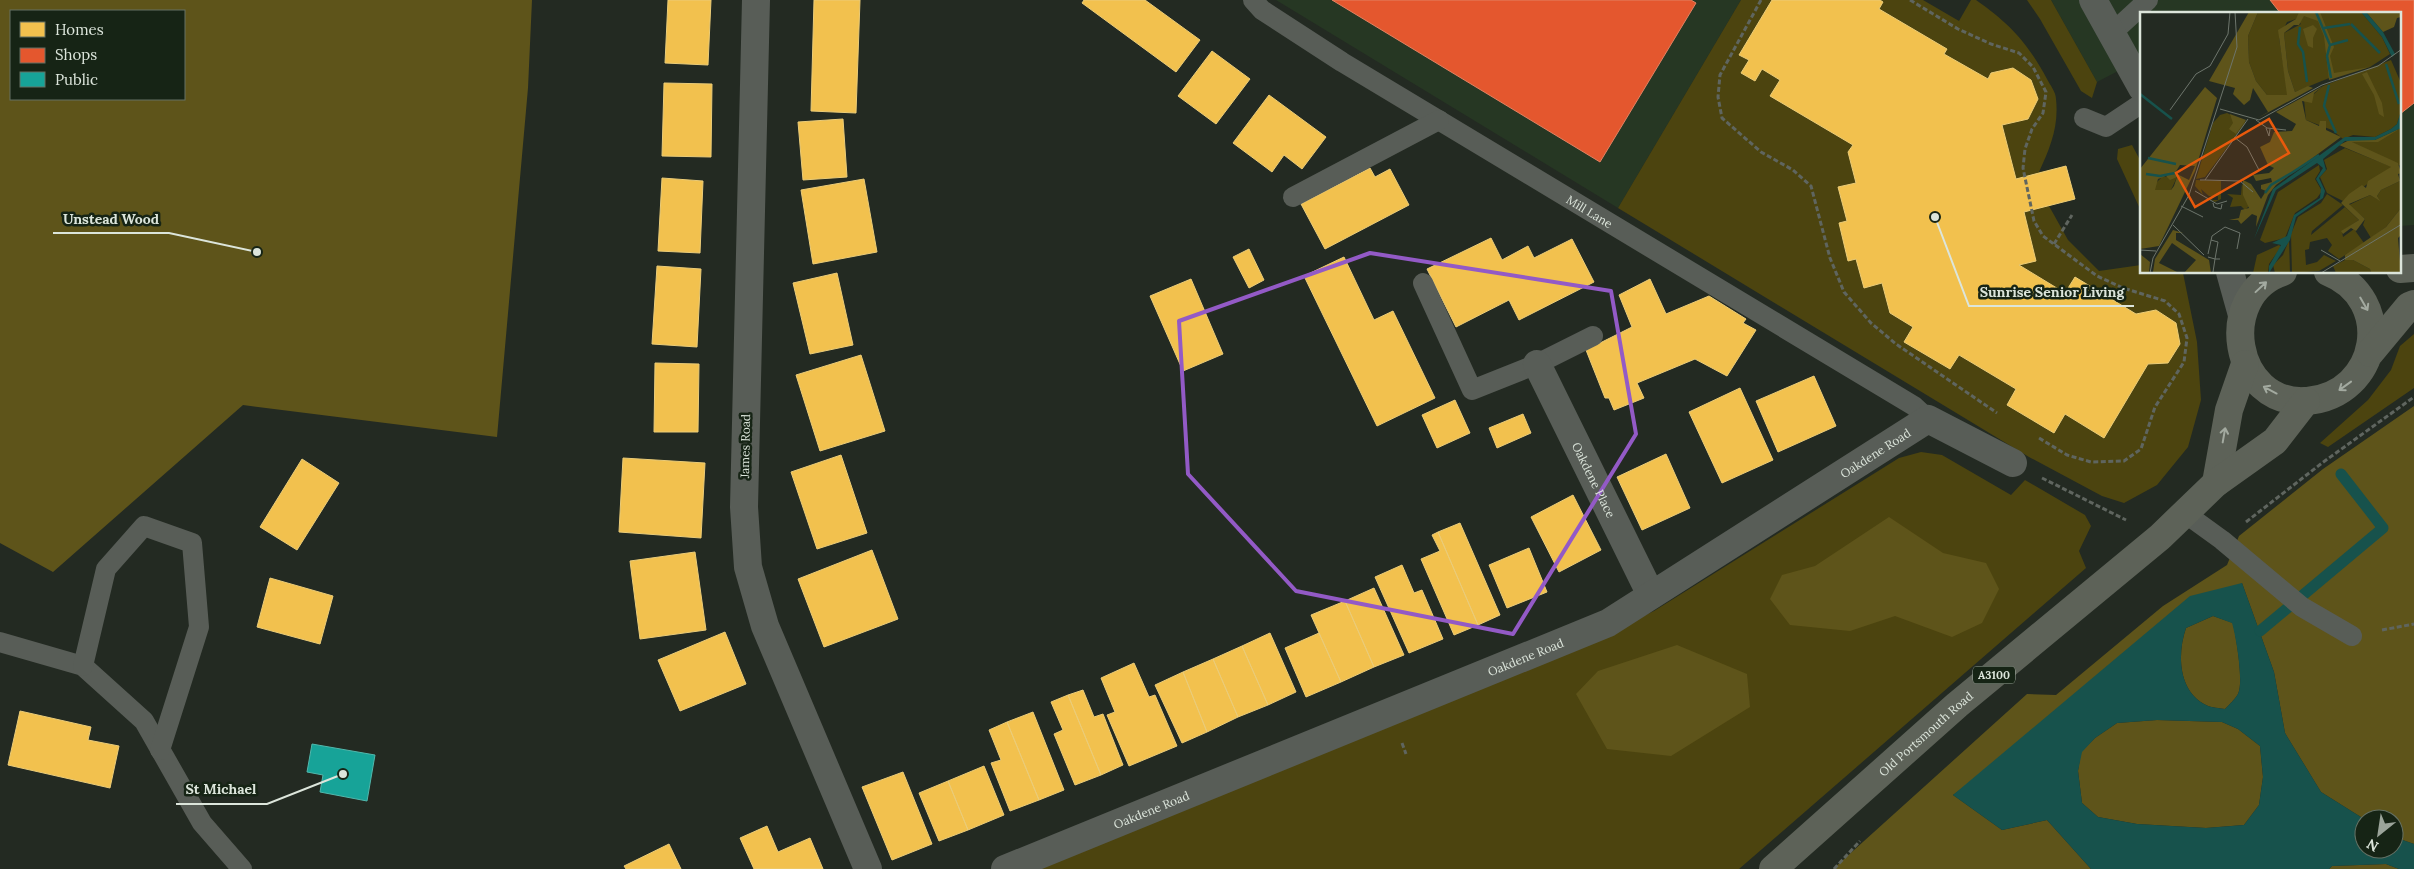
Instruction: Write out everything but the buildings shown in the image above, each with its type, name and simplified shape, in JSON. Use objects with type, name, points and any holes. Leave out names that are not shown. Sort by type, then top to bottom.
[{"type":"main road","points":[[2280,274],[2264,283],[2250,298],[2242,315],[2240,335],[2245,364],[2256,380],[2266,390],[2285,397],[2306,401],[2327,397],[2346,387],[2360,372],[2370,353],[2409,306],[2414,304]]},
{"type":"main road","points":[[2333,274],[2341,277],[2357,292],[2368,310],[2372,332],[2370,353]]},
{"type":"main road","points":[[2216,483],[2229,410],[2245,364]]},
{"type":"main road","name":"Old Portsmouth Road","points":[[1773,869],[1957,705],[2160,537],[2216,483],[2275,441],[2306,401]]},
{"type":"street","name":"James Road","points":[[756,0],[744,507],[748,567],[764,626],[868,869]]},
{"type":"street","points":[[2093,0],[2140,84]]},
{"type":"street","points":[[2231,274],[2242,315]]},
{"type":"street","name":"Oakdene Place","points":[[1537,364],[1652,595]]},
{"type":"street","points":[[1928,420],[2013,463]]},
{"type":"street","name":"Oakdene Road","points":[[1005,869],[1608,623],[1928,420]]},
{"type":"lane","name":"Mill Lane","points":[[1253,0],[1262,10],[1334,56],[1914,406],[1928,420]]},
{"type":"lane","points":[[2112,33],[2148,0]]},
{"type":"lane","points":[[2084,118],[2106,127],[2140,104]]},
{"type":"lane","points":[[1293,197],[1439,120]]},
{"type":"lane","points":[[1423,283],[1472,390],[1537,364],[1593,336]]},
{"type":"lane","points":[[2186,514],[2222,540],[2295,601],[2352,636]]},
{"type":"lane","points":[[83,666],[106,569],[144,526],[192,543],[199,627],[160,750]]},
{"type":"lane","points":[[0,642],[83,666],[144,721],[202,822],[242,869]]},
{"type":"path","points":[[1761,0],[1720,76],[1718,97],[1722,118],[1761,152],[1793,170],[1810,186],[1830,258],[1844,292],[1871,323],[1896,344],[2005,418]]},
{"type":"path","points":[[1910,0],[1974,37],[2019,53],[2033,67],[2046,92],[2043,113],[2032,129],[2025,149],[2023,168],[2034,221],[2043,236],[2097,276],[2123,288],[2165,301],[2179,314],[2187,338],[2184,362],[2154,408],[2141,449],[2124,461],[2091,462],[2067,455],[2036,436]]},
{"type":"path","points":[[2054,244],[2072,215]]},
{"type":"path","points":[[2013,463],[2160,537]]},
{"type":"highlighted area","points":[[1370,253],[1611,291],[1636,434],[1513,634],[1296,591],[1188,474],[1179,321]]},
{"type":"shaded area","points":[[0,0],[532,0],[528,88],[497,437],[243,405],[53,572],[0,543]]},
{"type":"shaded area","points":[[1276,0],[1741,0],[1618,208]]},
{"type":"shaded area","points":[[1741,0],[1923,0],[1959,21],[1971,0],[1976,0],[1999,17],[2025,44],[2040,66],[2056,96],[2055,128],[2039,172],[2066,166],[2075,199],[2049,206],[2068,240],[2099,271],[2140,265],[2140,274],[2183,274],[2197,342],[2201,400],[2188,447],[2157,485],[2124,503],[2102,496],[2029,457],[1618,208]]},
{"type":"shaded area","points":[[2027,0],[2051,0],[2097,82],[2092,98],[2081,91]]},
{"type":"shaded area","points":[[2051,0],[2414,0],[2414,225],[2402,226],[2402,12],[2140,12],[2140,60],[2097,82]]},
{"type":"shaded area","points":[[2132,145],[2140,160],[2140,209],[2117,159],[2118,149]]},
{"type":"shaded area","points":[[2414,334],[2414,388],[2328,447],[2320,443],[2368,400],[2391,370],[2400,346]]},
{"type":"shaded area","points":[[2414,406],[2414,844],[2404,840],[2404,809],[2354,809],[2354,813],[2321,792],[2285,733],[2274,672],[2242,583],[1953,795],[2002,830],[2047,820],[2091,869],[1833,869],[2027,694],[2056,695],[2163,606],[2227,565],[2239,536],[2323,469]]},
{"type":"shaded area","points":[[1921,452],[1942,455],[2011,495],[2025,480],[2085,515],[2091,526],[2079,551],[2086,568],[1739,869],[1037,869],[1542,664],[1654,611],[1899,458]]},
{"type":"shaded area","points":[[1889,517],[1943,553],[1986,563],[1999,589],[1982,623],[1952,637],[1895,616],[1850,631],[1790,625],[1770,599],[1782,575],[1815,566]]},
{"type":"shaded area","points":[[2213,616],[2233,623],[2240,670],[2238,694],[2225,709],[2208,706],[2197,699],[2190,691],[2182,671],[2181,649],[2186,628]]},
{"type":"shaded area","points":[[1677,645],[1747,674],[1750,707],[1671,756],[1607,749],[1576,694],[1598,671]]},
{"type":"shaded area","points":[[2157,720],[2222,722],[2238,729],[2260,746],[2263,777],[2259,805],[2244,825],[2206,828],[2137,824],[2098,817],[2082,803],[2078,771],[2081,752],[2095,738],[2117,723]]},
{"type":"shaded area","points":[[2386,864],[2399,869],[2329,869],[2332,866]]},
{"type":"water","points":[[2242,583],[2274,672],[2285,733],[2321,792],[2354,813],[2354,859],[2404,859],[2404,840],[2414,844],[2414,869],[2399,869],[2386,864],[2332,866],[2329,869],[2091,869],[2047,820],[2002,830],[1953,795],[2190,596]],"holes":[[[2213,616],[2232,623],[2239,659],[2240,688],[2237,696],[2225,709],[2208,706],[2197,699],[2185,681],[2181,660],[2183,638],[2186,628]],[[2157,720],[2222,722],[2238,729],[2260,746],[2263,777],[2259,805],[2244,825],[2206,828],[2137,824],[2098,817],[2082,803],[2078,771],[2082,752],[2095,738],[2117,723]]]},
{"type":"waterway","points":[[2260,631],[2383,528],[2341,474]]},
{"type":"place","name":"Sunrise Senior Living","points":[[1935,217]]},
{"type":"place","name":"Unstead Wood","points":[[257,252]]},
{"type":"place","name":"St Michael","points":[[343,774]]}]
